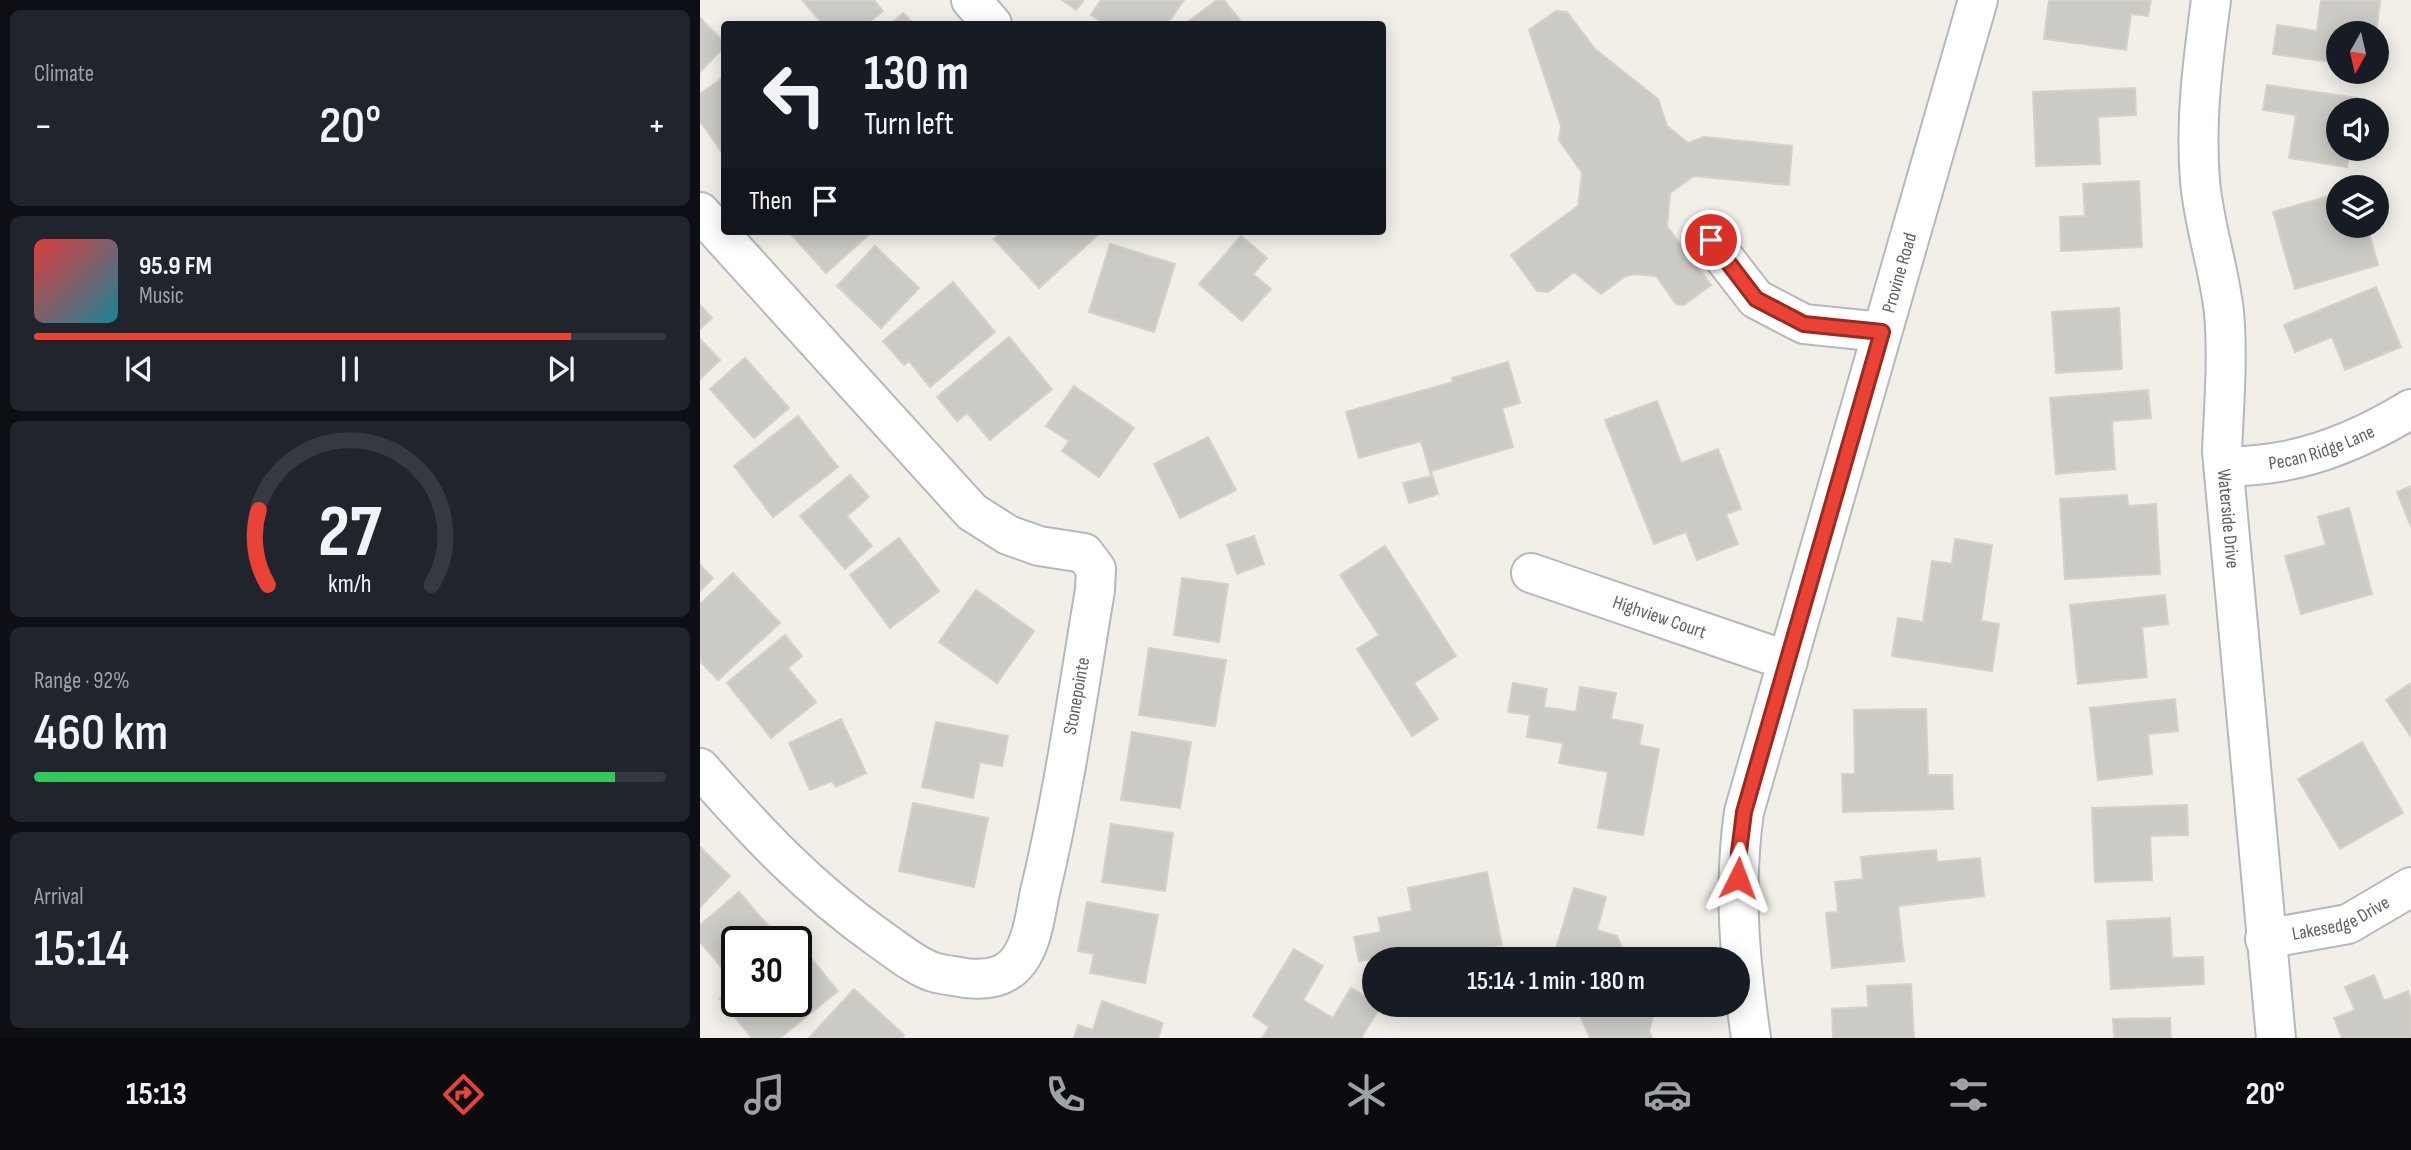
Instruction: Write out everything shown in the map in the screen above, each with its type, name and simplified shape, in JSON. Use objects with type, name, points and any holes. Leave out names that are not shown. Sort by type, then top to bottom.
[{"type":"street","points":[[971,0],[989,21]]},
{"type":"street","name":"Provine Road","points":[[1751,1038],[1740,958],[1737,904],[1744,812],[1978,0]]},
{"type":"street","name":"Waterside Drive","points":[[2211,0],[2201,72],[2200,181],[2206,226],[2224,313],[2224,468],[2276,1038]]},
{"type":"street","name":"Stonepointe","points":[[700,212],[972,512],[1008,535],[1039,546],[1084,552],[1096,569],[1095,590],[1052,842],[1030,934],[1024,953],[1013,967],[998,976],[978,980],[933,972],[870,932],[797,874],[700,768]]},
{"type":"street","points":[[1711,240],[1756,299],[1804,324],[1882,332]]},
{"type":"street","name":"Pecan Ridge Lane","points":[[2224,468],[2279,462],[2331,449],[2380,428],[2411,409]]},
{"type":"street","name":"Highview Court","points":[[1531,573],[1787,662]]},
{"type":"street","name":"Lakesedge Drive","points":[[2265,939],[2348,924],[2411,887]]},
{"type":"building","points":[[802,0],[874,0],[883,11],[871,21],[820,21]]},
{"type":"building","points":[[1062,0],[1084,0],[1076,10]]},
{"type":"building","points":[[1101,0],[1184,0],[1169,21],[1100,21],[1091,15]]},
{"type":"building","points":[[1217,0],[1224,0],[1241,21],[1189,21]]},
{"type":"building","points":[[2049,0],[2151,0],[2148,16],[2131,14],[2126,50],[2044,39]]},
{"type":"building","points":[[2321,0],[2380,1],[2378,21],[2326,21],[2326,61],[2273,54],[2277,25],[2317,31]]},
{"type":"building","points":[[1556,11],[1567,12],[1595,49],[1658,99],[1667,126],[1688,143],[1704,137],[1792,146],[1789,185],[1694,176],[1670,193],[1667,226],[1711,285],[1684,305],[1676,304],[1656,276],[1633,274],[1624,277],[1601,294],[1574,272],[1548,292],[1537,291],[1511,255],[1578,206],[1582,173],[1559,140],[1561,126],[1529,30]]},
{"type":"building","points":[[903,13],[911,21],[894,21]]},
{"type":"building","points":[[700,18],[721,39],[721,50],[700,72]]},
{"type":"building","points":[[721,79],[721,151],[700,121],[700,94]]},
{"type":"building","points":[[2267,85],[2358,98],[2326,98],[2326,161],[2348,161],[2347,167],[2289,158],[2296,115],[2263,110]]},
{"type":"building","points":[[2135,88],[2136,115],[2098,117],[2100,164],[2036,166],[2033,92]]},
{"type":"building","points":[[2139,181],[2142,247],[2061,251],[2060,217],[2085,216],[2083,184]]},
{"type":"building","points":[[2326,197],[2326,238],[2370,238],[2378,265],[2295,289],[2273,212]]},
{"type":"building","points":[[792,235],[869,235],[826,273]]},
{"type":"building","points":[[998,235],[1098,235],[1039,288],[994,239]]},
{"type":"building","points":[[1241,236],[1267,258],[1253,274],[1271,289],[1242,321],[1199,284]]},
{"type":"building","points":[[1110,244],[1175,264],[1154,332],[1089,312]]},
{"type":"building","points":[[875,246],[919,288],[881,328],[837,286]]},
{"type":"building","points":[[953,282],[995,332],[930,387],[909,361],[904,365],[883,341]]},
{"type":"building","points":[[2376,287],[2401,347],[2345,370],[2332,337],[2295,352],[2284,325]]},
{"type":"building","points":[[700,305],[712,318],[700,329]]},
{"type":"building","points":[[2119,308],[2122,369],[2056,373],[2052,312]]},
{"type":"building","points":[[1009,337],[1052,389],[990,440],[967,413],[957,421],[937,397]]},
{"type":"building","points":[[700,339],[720,360],[700,379]]},
{"type":"building","points":[[745,358],[789,408],[754,438],[710,389]]},
{"type":"building","points":[[1508,362],[1520,403],[1502,408],[1513,447],[1431,471],[1438,494],[1409,503],[1403,483],[1431,476],[1421,441],[1359,458],[1346,412],[1453,382],[1452,378]]},
{"type":"building","points":[[1074,386],[1134,428],[1099,477],[1062,451],[1069,441],[1046,426]]},
{"type":"building","points":[[2148,390],[2151,418],[2112,421],[2115,469],[2056,474],[2050,398]]},
{"type":"building","points":[[1657,401],[1681,463],[1718,449],[1741,509],[1726,514],[1738,544],[1697,560],[1686,532],[1654,544],[1605,420]]},
{"type":"building","points":[[798,416],[838,467],[773,517],[734,466]]},
{"type":"building","points":[[1208,437],[1236,490],[1180,518],[1154,464]]},
{"type":"building","points":[[850,475],[869,497],[847,516],[872,546],[845,569],[800,516]]},
{"type":"building","points":[[2411,486],[2411,527],[2397,492]]},
{"type":"building","points":[[2127,495],[2128,506],[2156,504],[2160,574],[2065,579],[2060,499]]},
{"type":"building","points":[[2349,508],[2372,594],[2301,614],[2285,556],[2326,545],[2318,517]]},
{"type":"building","points":[[1254,536],[1264,564],[1237,574],[1227,545]]},
{"type":"building","points":[[899,538],[939,591],[890,628],[850,575]]},
{"type":"building","points":[[1955,539],[1992,545],[1981,621],[1999,624],[1992,671],[1892,656],[1898,618],[1923,622],[1932,561],[1952,564]]},
{"type":"building","points":[[1385,546],[1456,656],[1414,683],[1438,719],[1412,736],[1357,649],[1379,635],[1340,575]]},
{"type":"building","points":[[700,565],[713,578],[700,591]]},
{"type":"building","points":[[733,573],[780,623],[718,680],[700,661],[700,604]]},
{"type":"building","points":[[1182,578],[1228,584],[1219,642],[1174,635]]},
{"type":"building","points":[[976,590],[1034,631],[997,683],[939,642]]},
{"type":"building","points":[[2165,595],[2168,624],[2142,627],[2147,677],[2078,684],[2070,605]]},
{"type":"building","points":[[785,635],[802,656],[788,668],[816,702],[771,738],[727,683]]},
{"type":"building","points":[[1149,648],[1226,660],[1215,726],[1139,715]]},
{"type":"building","points":[[1513,683],[1547,689],[1544,707],[1576,712],[1580,687],[1616,693],[1611,719],[1643,725],[1639,745],[1659,749],[1643,835],[1598,828],[1608,772],[1559,763],[1563,743],[1527,737],[1530,715],[1508,712]]},
{"type":"building","points":[[2411,683],[2411,737],[2386,700]]},
{"type":"building","points":[[2175,699],[2178,731],[2148,734],[2152,774],[2098,780],[2090,708]]},
{"type":"building","points":[[1926,709],[1928,775],[1952,775],[1953,809],[1843,812],[1842,774],[1855,774],[1854,710]]},
{"type":"building","points":[[841,719],[866,773],[836,787],[832,781],[810,790],[789,743]]},
{"type":"building","points":[[936,722],[1008,736],[1002,766],[980,762],[973,798],[922,787]]},
{"type":"building","points":[[1132,732],[1191,742],[1180,808],[1121,800]]},
{"type":"building","points":[[2362,742],[2403,813],[2340,849],[2298,779]]},
{"type":"building","points":[[913,803],[988,818],[974,887],[899,871]]},
{"type":"building","points":[[2187,805],[2188,835],[2150,836],[2152,880],[2095,882],[2092,808]]},
{"type":"building","points":[[1111,824],[1173,833],[1165,891],[1102,882]]},
{"type":"building","points":[[700,847],[730,876],[700,907]]},
{"type":"building","points":[[1936,850],[1937,862],[1980,858],[1984,896],[1898,906],[1904,961],[1832,968],[1826,913],[1838,912],[1835,882],[1863,879],[1861,857]]},
{"type":"building","points":[[1487,872],[1502,945],[1362,947],[1362,960],[1359,961],[1354,937],[1381,932],[1378,918],[1412,911],[1408,888]]},
{"type":"building","points":[[1574,888],[1606,897],[1597,930],[1617,936],[1622,947],[1557,947]]},
{"type":"building","points":[[739,892],[768,926],[721,926],[721,966],[700,942],[700,925]]},
{"type":"building","points":[[1087,902],[1158,915],[1145,983],[1090,973],[1094,954],[1078,951]]},
{"type":"building","points":[[2170,918],[2172,958],[2203,957],[2204,984],[2111,989],[2107,921]]},
{"type":"building","points":[[1294,949],[1323,966],[1303,1000],[1333,1018],[1351,988],[1362,995],[1362,1017],[1374,1017],[1361,1038],[1262,1038],[1269,1027],[1253,1016]]},
{"type":"building","points":[[812,960],[838,991],[812,1012]]},
{"type":"building","points":[[2374,975],[2384,1001],[2408,991],[2411,1000],[2411,1038],[2342,1038],[2334,1018],[2355,1010],[2345,987]]},
{"type":"building","points":[[1911,984],[1914,1038],[1833,1038],[1832,1009],[1868,1007],[1867,986]]},
{"type":"building","points":[[854,989],[904,1035],[902,1038],[809,1038]]},
{"type":"building","points":[[1102,1001],[1163,1023],[1158,1038],[1074,1038],[1078,1025],[1093,1030]]},
{"type":"building","points":[[735,1017],[806,1017],[780,1038],[752,1038]]},
{"type":"building","points":[[1581,1017],[1653,1017],[1649,1031],[1652,1038],[1590,1038]]},
{"type":"building","points":[[2170,1018],[2171,1038],[2114,1038],[2113,1019]]},
{"type":"route","points":[[1711,240],[1756,299],[1804,324],[1882,332],[1744,812],[1738,878]]}]
